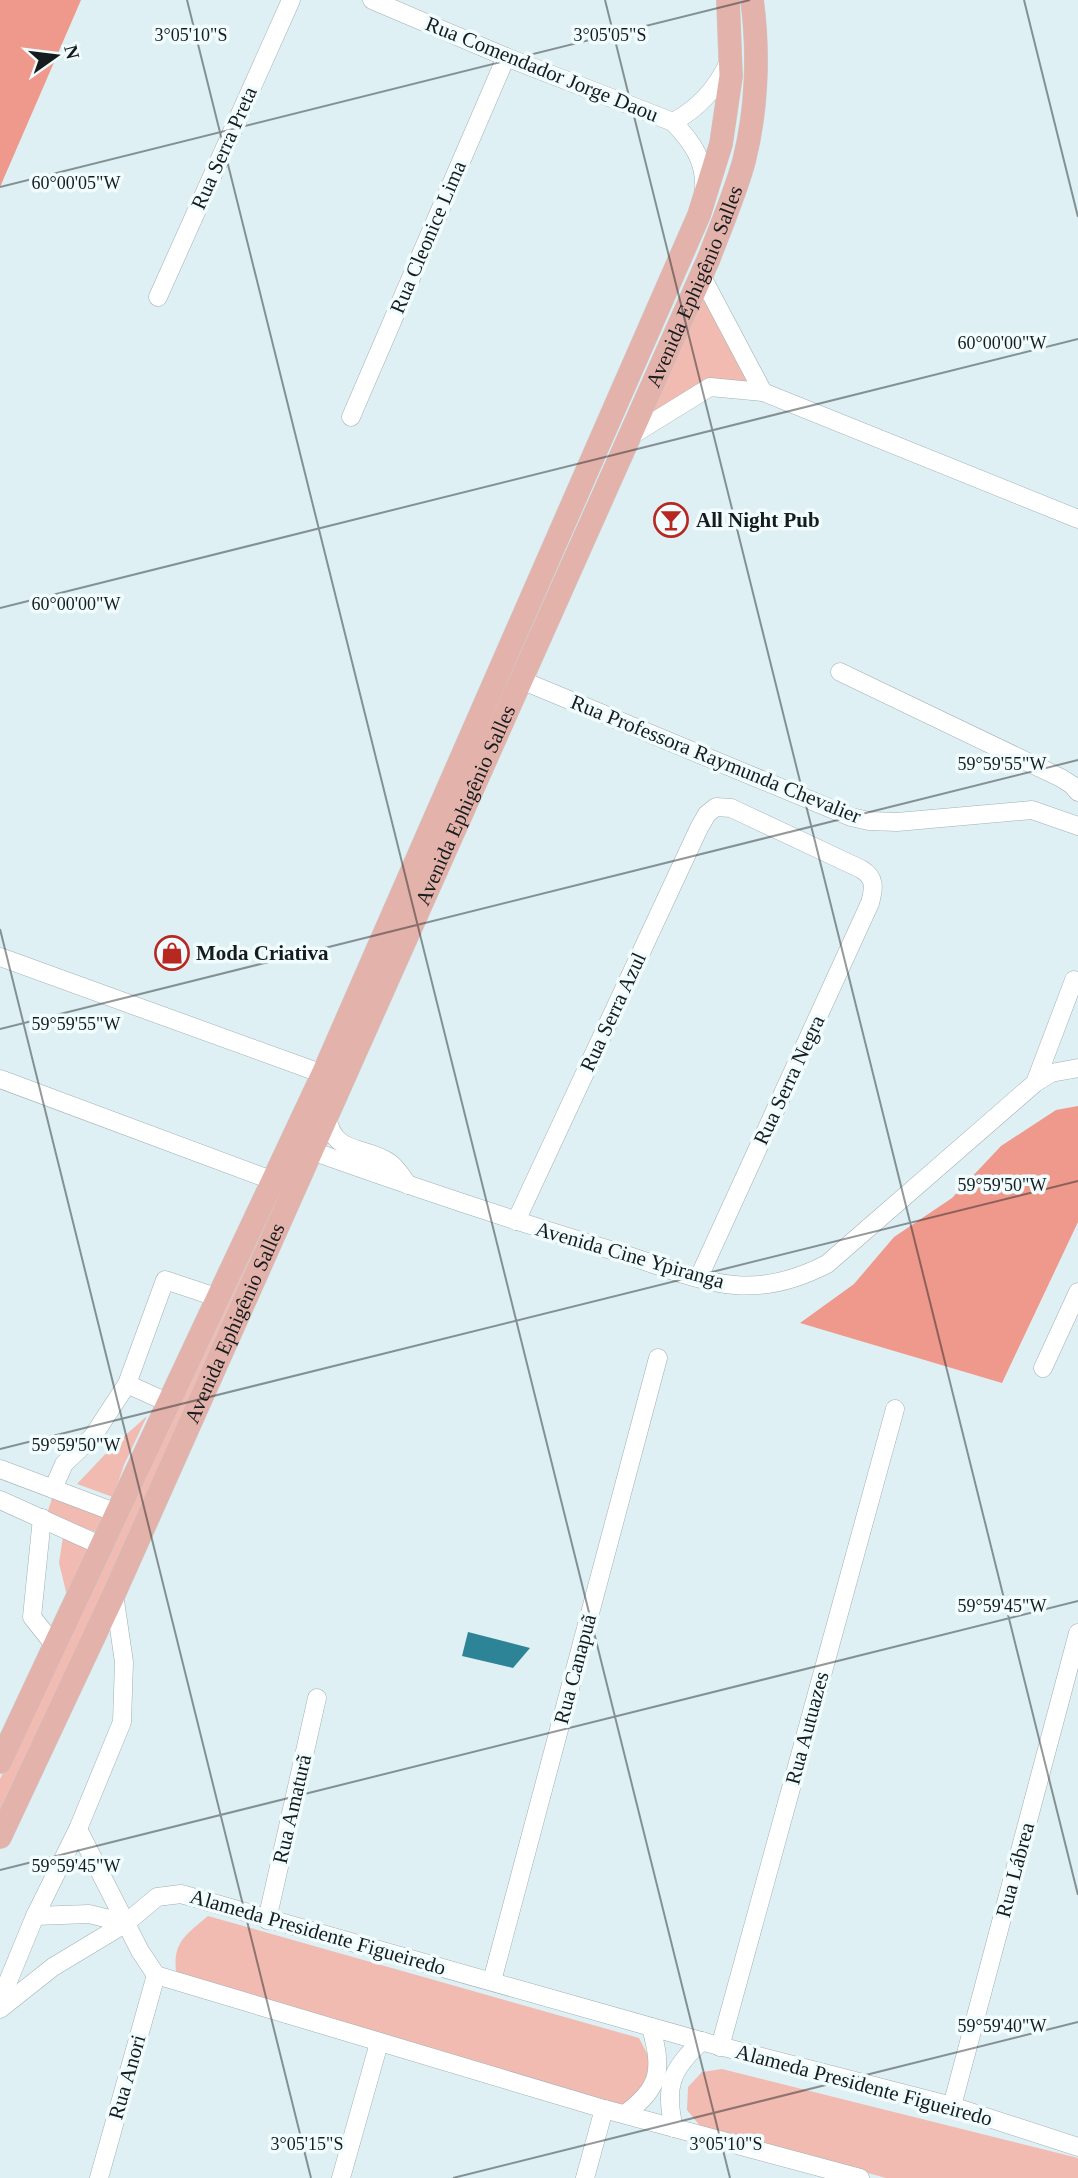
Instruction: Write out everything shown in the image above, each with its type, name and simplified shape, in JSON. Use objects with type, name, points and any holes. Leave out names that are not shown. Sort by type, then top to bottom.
[{"type":"main road","name":"Avenida Ephigênio Salles","points":[[0,1762],[323,1074],[703,203],[721,144],[731,76],[728,0]]},
{"type":"main road","name":"Avenida Ephigênio Salles","points":[[0,1837],[114,1594],[709,258],[744,161],[754,103],[752,0]]},
{"type":"street","name":"Rua Serra Preta","points":[[158,297],[290,0]]},
{"type":"street","name":"Rua Comendador Jorge Daou","points":[[372,0],[506,57],[673,122],[689,138],[700,158],[705,181],[703,203]]},
{"type":"street","name":"Rua Cleonice Lima","points":[[351,417],[506,57]]},
{"type":"street","name":"Rua Comendador Jorge Daou","points":[[673,122],[691,112],[707,97],[731,59]]},
{"type":"street","points":[[701,275],[763,392]]},
{"type":"street","points":[[629,438],[710,387],[763,392],[1077,517]]},
{"type":"street","points":[[840,673],[1061,778],[1078,792]]},
{"type":"street","name":"Rua Professora Raymunda Chevalier","points":[[521,680],[851,817],[869,821],[907,822],[1032,810],[1078,826]]},
{"type":"street","name":"Rua Serra Azul","points":[[516,1222],[707,814],[716,807],[731,808],[850,864],[869,874],[874,882]]},
{"type":"street","name":"Rua Serra Negra","points":[[699,1277],[870,904],[874,882]]},
{"type":"street","points":[[0,957],[323,1074]]},
{"type":"street","points":[[1035,1083],[1074,980]]},
{"type":"street","name":"Avenida Cine Ypiranga","points":[[312,1151],[516,1222],[699,1277],[733,1285],[757,1286],[802,1277],[827,1264],[1035,1083],[1051,1073],[1078,1068]]},
{"type":"street","points":[[0,1079],[274,1181]]},
{"type":"street","name":"Avenida Cine Ypiranga","points":[[327,1116],[333,1137],[340,1143],[390,1163],[408,1185]]},
{"type":"street","points":[[53,1489],[64,1464],[93,1436],[127,1384],[165,1280],[219,1298]]},
{"type":"street","points":[[1042,1368],[1078,1292]]},
{"type":"street","name":"Rua Canapuã","points":[[492,1980],[658,1358]]},
{"type":"street","points":[[127,1384],[170,1403]]},
{"type":"street","name":"Rua Autuazes","points":[[720,2047],[895,1409]]},
{"type":"street","points":[[0,1469],[117,1513]]},
{"type":"street","points":[[0,1500],[102,1546]]},
{"type":"street","points":[[42,1518],[32,1618],[55,1646]]},
{"type":"street","points":[[0,2001],[35,1916],[78,1829],[122,1722],[124,1662],[114,1594]]},
{"type":"street","name":"Rua Lábrea","points":[[952,2106],[1078,1633]]},
{"type":"street","name":"Rua Amaturã","points":[[267,1920],[317,1698]]},
{"type":"street","points":[[78,1829],[140,1951],[156,1975],[604,2109],[838,2175],[860,2178]]},
{"type":"street","name":"Alameda Presidente Figueiredo","points":[[127,1923],[157,1897],[181,1894],[267,1920],[492,1980],[720,2047],[952,2106],[1078,2147]]},
{"type":"street","points":[[35,1916],[89,1913],[127,1923]]},
{"type":"street","points":[[0,2009],[53,1967],[127,1923]]},
{"type":"street","name":"Rua Anori","points":[[99,2178],[156,1975]]},
{"type":"street","points":[[625,2114],[647,2097],[652,2088],[659,2063],[651,2027]]},
{"type":"street","points":[[674,2128],[669,2109],[671,2081],[684,2058],[702,2041]]},
{"type":"street","points":[[341,2178],[379,2043]]},
{"type":"street","points":[[585,2178],[604,2109]]},
{"type":"shaded area","points":[[0,0],[81,0],[0,187]]},
{"type":"shaded area","points":[[708,290],[750,386],[709,382],[650,417],[695,293]]},
{"type":"shaded area","points":[[1078,1106],[1078,1222],[1002,1383],[800,1323],[854,1284],[894,1237],[952,1198],[1001,1146],[1056,1110]]},
{"type":"shaded area","points":[[303,1128],[315,1135],[0,1812],[0,1779]]},
{"type":"shaded area","points":[[147,1416],[124,1465],[113,1497],[77,1484],[111,1448]]},
{"type":"shaded area","points":[[53,1495],[107,1515],[101,1534],[47,1514]]},
{"type":"shaded area","points":[[64,1530],[96,1548],[69,1604],[59,1563]]},
{"type":"shaded area","points":[[208,1916],[639,2038],[651,2064],[648,2085],[640,2096],[621,2105],[177,1977],[176,1956],[181,1942]]},
{"type":"shaded area","points":[[722,2069],[1078,2158],[1078,2178],[886,2178],[701,2127],[687,2110],[688,2087],[702,2072]]},
{"type":"building","points":[[468,1632],[530,1648],[513,1668],[462,1656]]},
{"type":"place","name":"All Night Pub","points":[[671,520]]},
{"type":"place","name":"Moda Criativa","points":[[172,953]]}]
